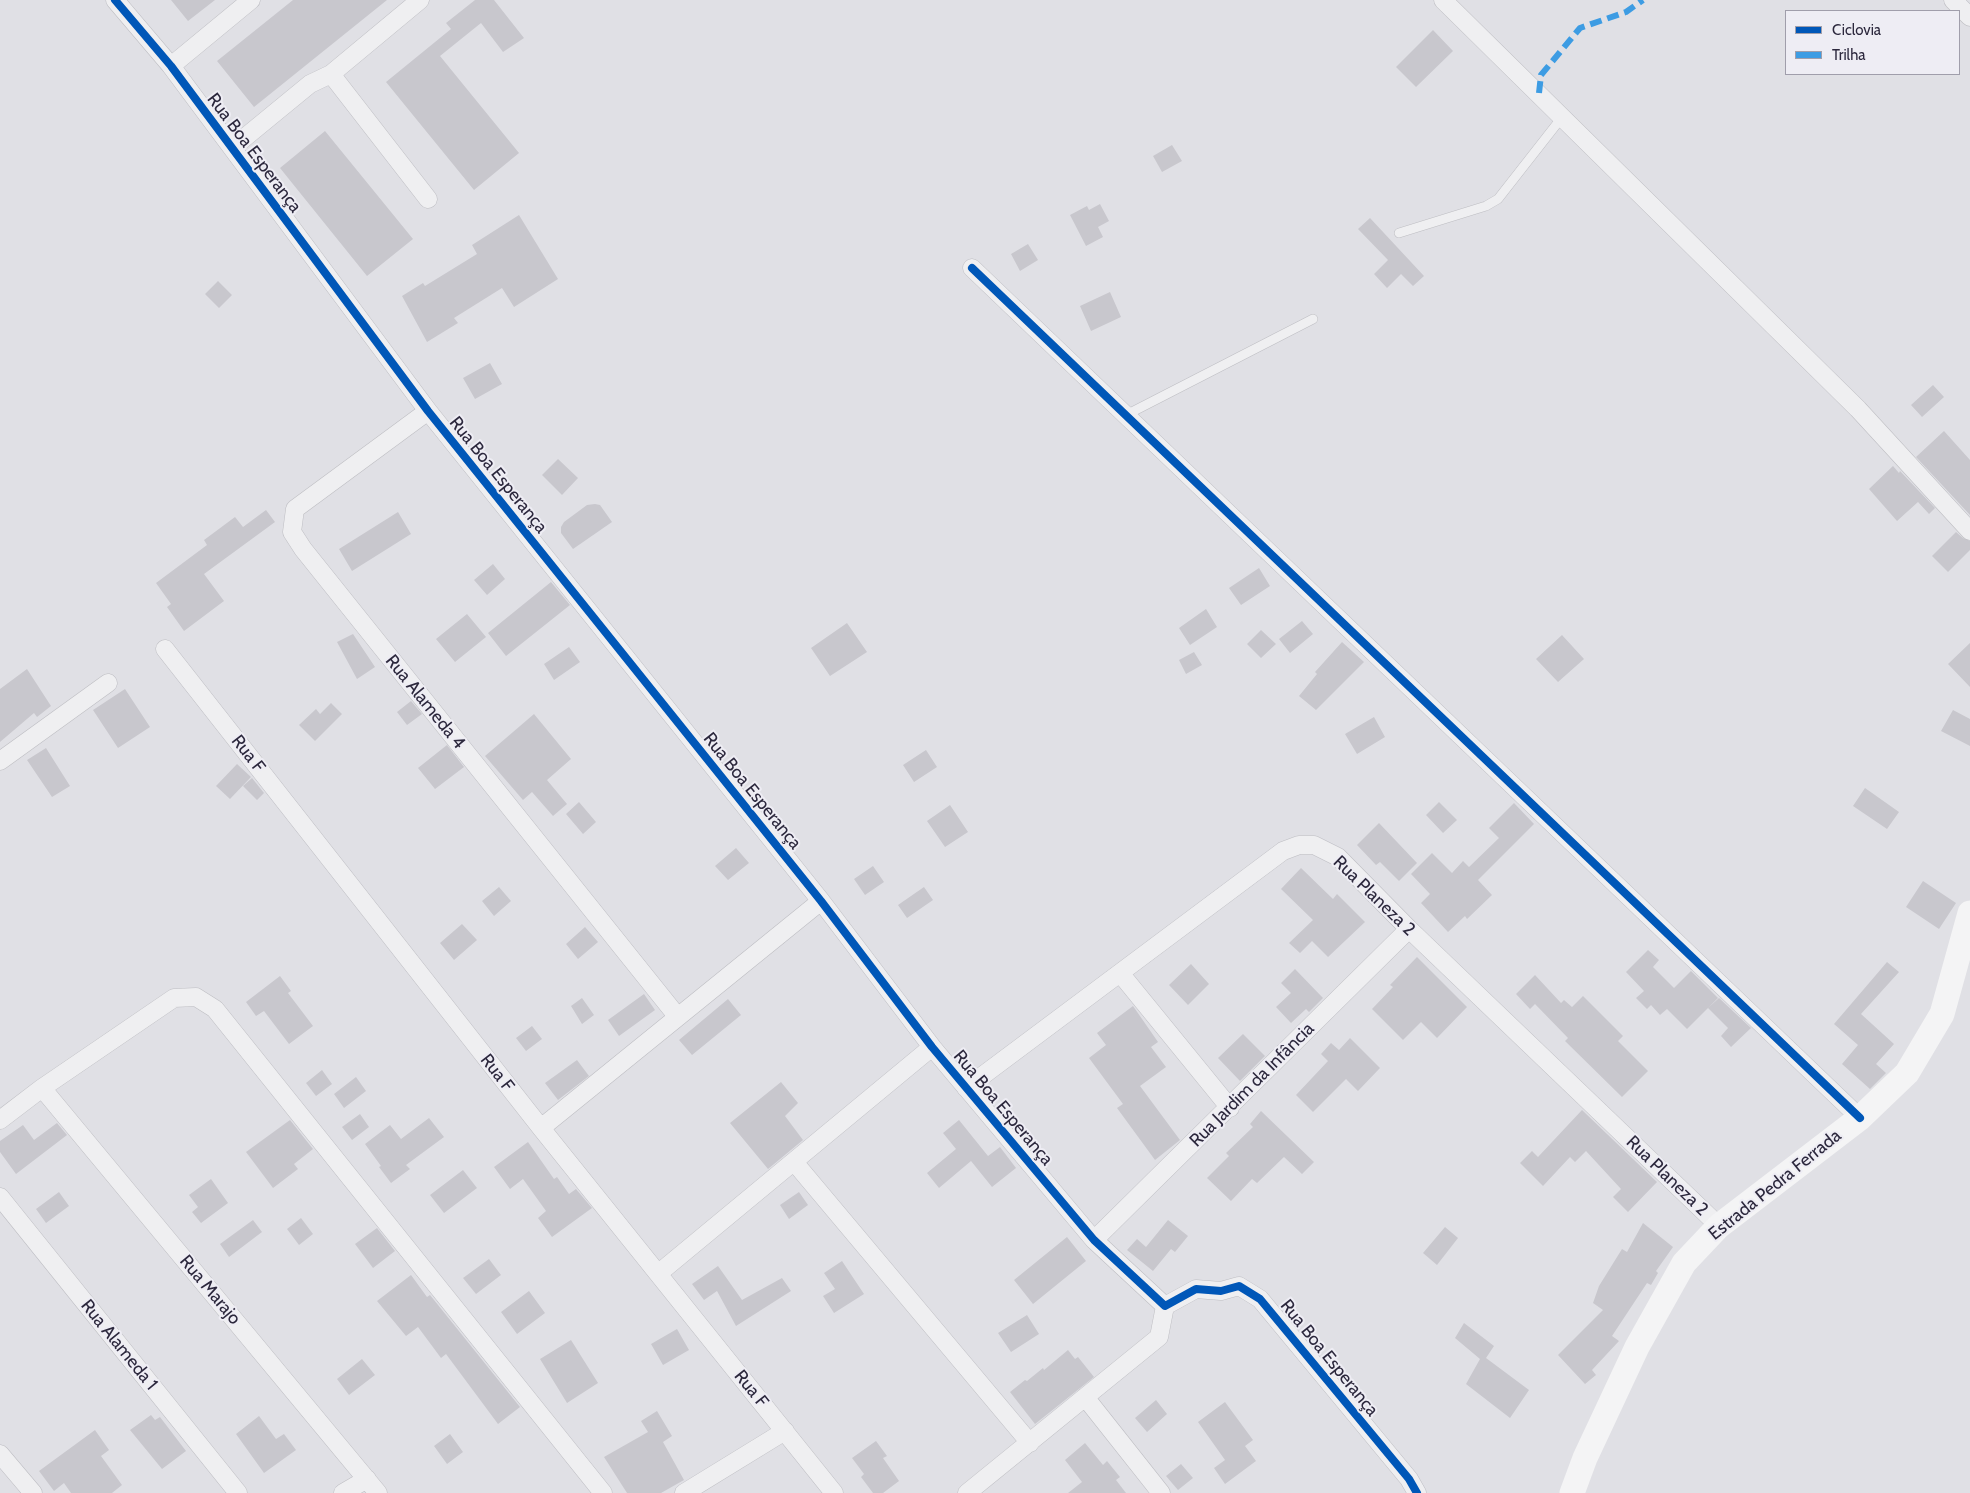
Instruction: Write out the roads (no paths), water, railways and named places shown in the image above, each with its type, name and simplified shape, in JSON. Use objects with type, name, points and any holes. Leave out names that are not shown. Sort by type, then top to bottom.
[{"type":"street","name":"Rua Boa Esperança","points":[[115,0],[171,66],[428,411],[821,901],[932,1047],[1094,1240],[1165,1306],[1196,1289],[1221,1291],[1239,1286],[1260,1299],[1409,1479],[1417,1493]]},
{"type":"street","points":[[171,66],[251,0]]},
{"type":"street","points":[[232,148],[310,84],[331,74],[420,0]]},
{"type":"street","points":[[1443,0],[1563,116],[1858,409],[1970,531]]},
{"type":"street","points":[[1952,0],[1970,18]]},
{"type":"street","points":[[331,74],[428,199]]},
{"type":"street","points":[[972,268],[1860,1118]]},
{"type":"street","name":"Rua Alameda 4","points":[[428,411],[295,509],[292,532],[302,549],[677,1016]]},
{"type":"street","name":"Rua F","points":[[165,649],[540,1128],[659,1273],[834,1493]]},
{"type":"street","points":[[0,760],[108,683]]},
{"type":"street","name":"Rua Planeza 2","points":[[966,1088],[1283,851],[1299,845],[1314,846],[1338,857],[1409,929],[1719,1226]]},
{"type":"street","points":[[540,1128],[821,901]]},
{"type":"street","name":"Estrada Pedra Ferrada","points":[[1572,1493],[1585,1458],[1637,1347],[1684,1263],[1719,1226],[1860,1118],[1907,1073],[1942,1014],[1970,913]]},
{"type":"street","name":"Rua Jardim da Infância","points":[[1094,1240],[1230,1108],[1409,929]]},
{"type":"street","points":[[1120,973],[1230,1108]]},
{"type":"street","points":[[0,1120],[42,1088],[174,998],[196,997],[215,1009],[602,1493]]},
{"type":"street","points":[[659,1273],[932,1047]]},
{"type":"street","name":"Rua Marajo","points":[[42,1088],[378,1493]]},
{"type":"street","points":[[795,1162],[1030,1442]]},
{"type":"street","name":"Rua Alameda 1","points":[[0,1197],[238,1493]]},
{"type":"street","points":[[967,1493],[1159,1336],[1165,1306]]},
{"type":"street","points":[[1085,1397],[1161,1493]]},
{"type":"street","points":[[684,1493],[785,1431]]},
{"type":"street","points":[[0,1454],[33,1493]]},
{"type":"street","points":[[343,1493],[367,1479]]},
{"type":"lane","points":[[1399,233],[1477,210],[1498,199],[1563,116]]},
{"type":"lane","points":[[1126,415],[1314,319]]}]
